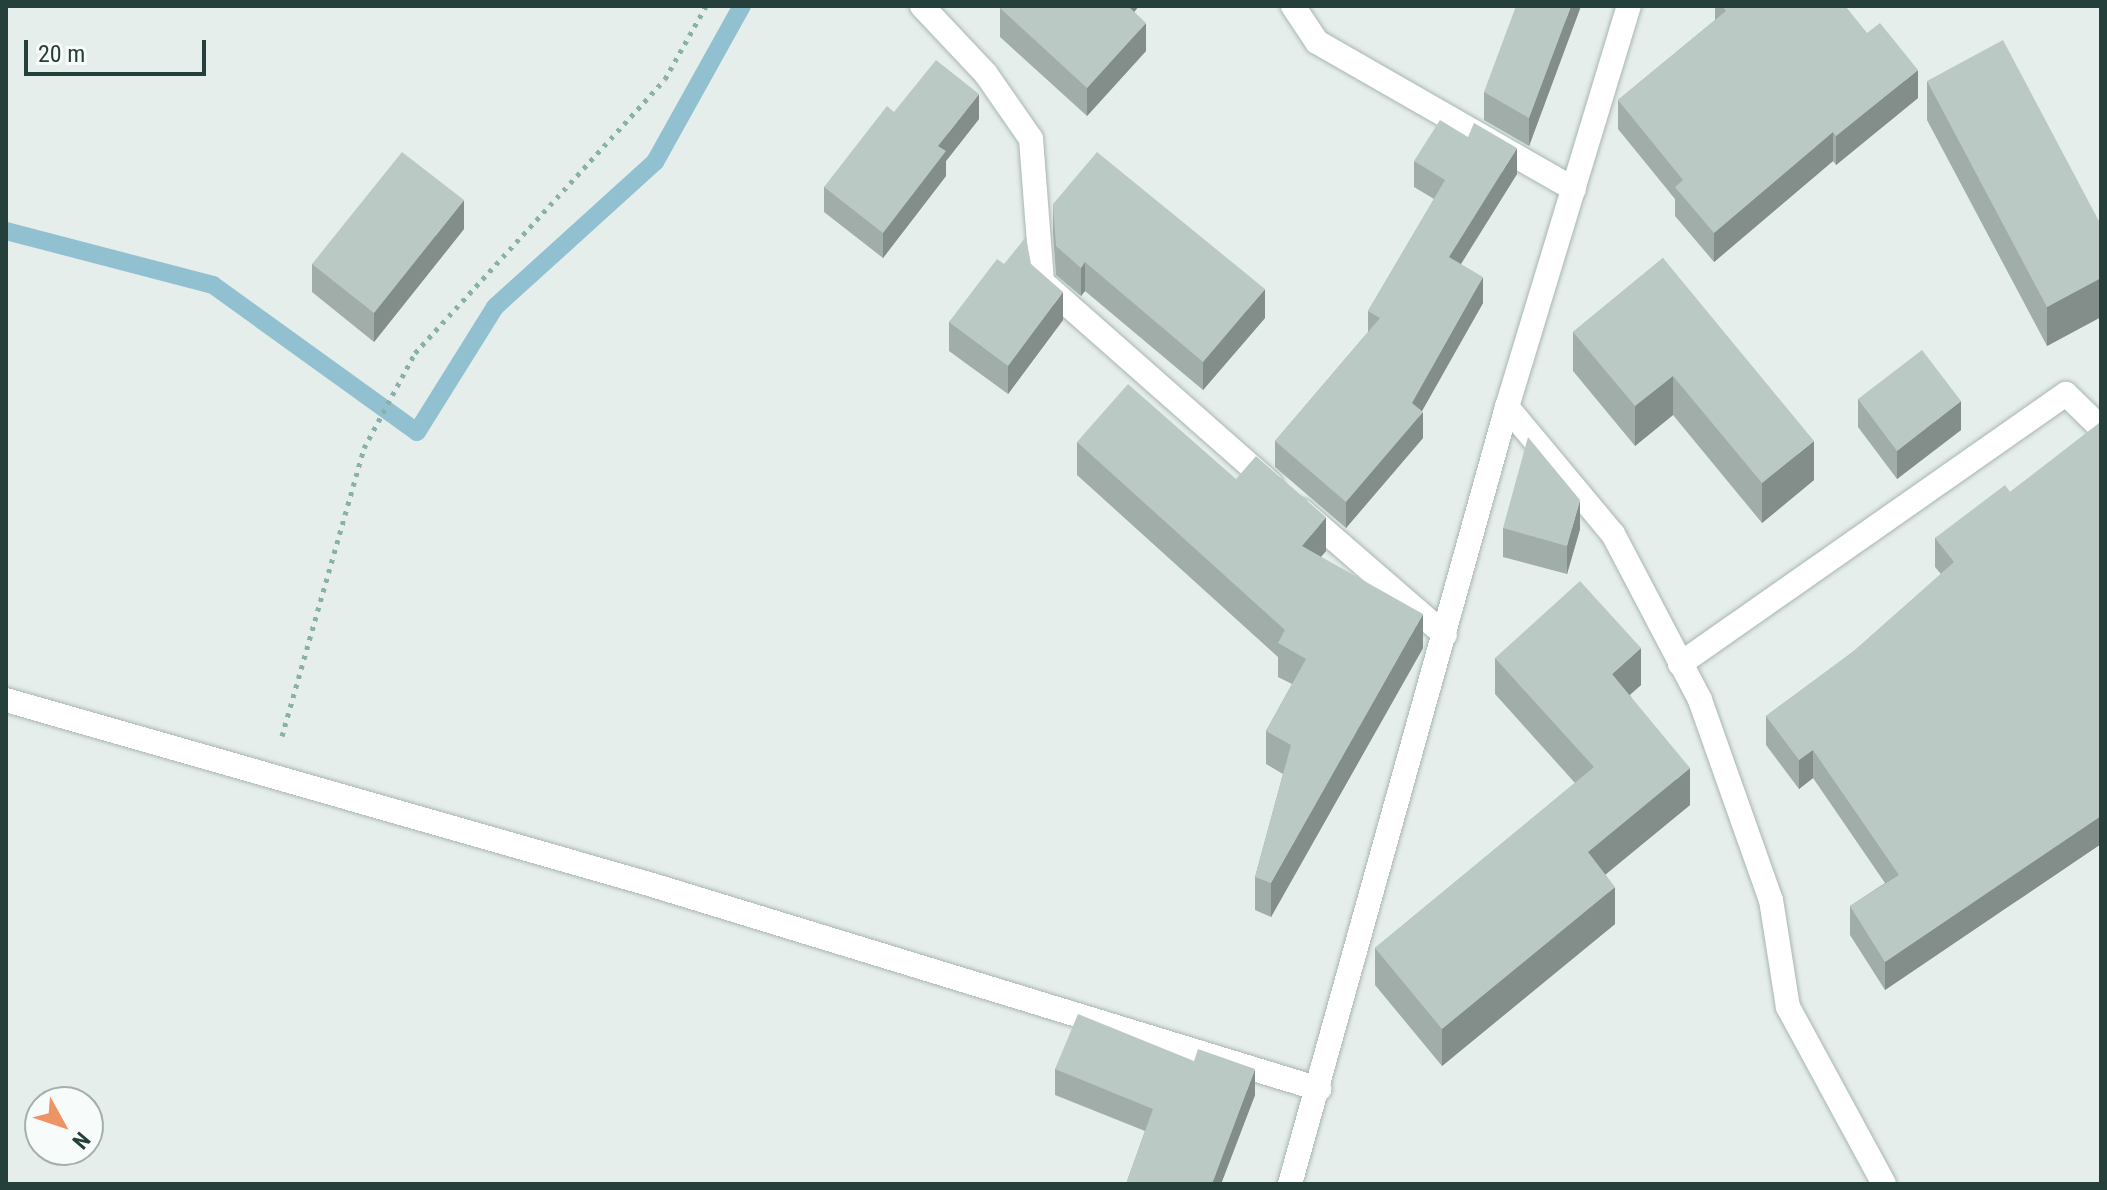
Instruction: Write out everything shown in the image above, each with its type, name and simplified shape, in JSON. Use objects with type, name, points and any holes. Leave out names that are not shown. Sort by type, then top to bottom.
[{"type":"street","points":[[922,6],[986,74],[1031,139],[1042,282],[1445,635]]},
{"type":"street","points":[[1293,6],[1317,42],[1574,189]]},
{"type":"street","points":[[1290,1184],[1507,407],[1629,6]]},
{"type":"street","points":[[1680,664],[2066,394],[2101,428]]},
{"type":"street","points":[[1507,407],[1613,534],[1700,700],[1771,900],[1788,1007],[1884,1184]]},
{"type":"street","points":[[6,700],[271,775],[1319,1089]]},
{"type":"path","points":[[271,775],[364,448],[415,353],[665,79],[706,6]]},
{"type":"building","points":[[1128,6],[1146,23],[1087,88],[1000,8]]},
{"type":"building","points":[[1516,6],[1571,6],[1529,118],[1484,92]]},
{"type":"building","points":[[1722,6],[1845,6],[1867,33],[1880,23],[1918,70],[1836,136],[1833,132],[1714,233],[1675,187],[1683,180],[1618,100],[1726,11]]},
{"type":"building","points":[[2003,40],[2101,225],[2101,278],[2047,307],[1927,81]]},
{"type":"building","points":[[936,60],[979,94],[938,146],[946,151],[883,233],[824,187],[887,106],[894,112]]},
{"type":"building","points":[[1440,120],[1468,137],[1474,123],[1517,148],[1449,257],[1483,277],[1412,403],[1423,412],[1346,502],[1275,441],[1380,318],[1368,311],[1445,180],[1414,161]]},
{"type":"building","points":[[402,152],[464,200],[374,313],[312,264]]},
{"type":"building","points":[[1097,152],[1265,289],[1203,362],[1085,262],[1081,268],[1056,246],[1053,204]]},
{"type":"building","points":[[1026,237],[1031,264],[1063,292],[1008,366],[949,322],[997,259],[1004,264]]},
{"type":"building","points":[[1663,258],[1814,441],[1762,483],[1673,376],[1635,406],[1573,332]]},
{"type":"building","points":[[1922,350],[1961,401],[1897,451],[1858,399]]},
{"type":"building","points":[[1128,384],[1236,479],[1256,456],[1326,517],[1302,546],[1423,614],[1271,883],[1255,877],[1291,745],[1266,731],[1306,659],[1278,643],[1285,630],[1077,442]]},
{"type":"building","points":[[2099,423],[2101,816],[1885,962],[1850,906],[1899,875],[1813,750],[1799,760],[1766,716],[1854,651],[1954,562],[1935,538],[2005,485],[2010,492]]},
{"type":"building","points":[[1528,437],[1580,500],[1567,546],[1503,528]]},
{"type":"building","points":[[1580,581],[1641,648],[1612,674],[1690,768],[1588,852],[1615,887],[1442,1029],[1375,948],[1594,767],[1495,658]]},
{"type":"building","points":[[1078,1014],[1194,1061],[1198,1049],[1255,1069],[1212,1184],[1126,1184],[1153,1109],[1055,1069]]},
{"type":"waterway","points":[[6,231],[213,285],[417,432],[495,307],[655,162],[742,6]]}]
